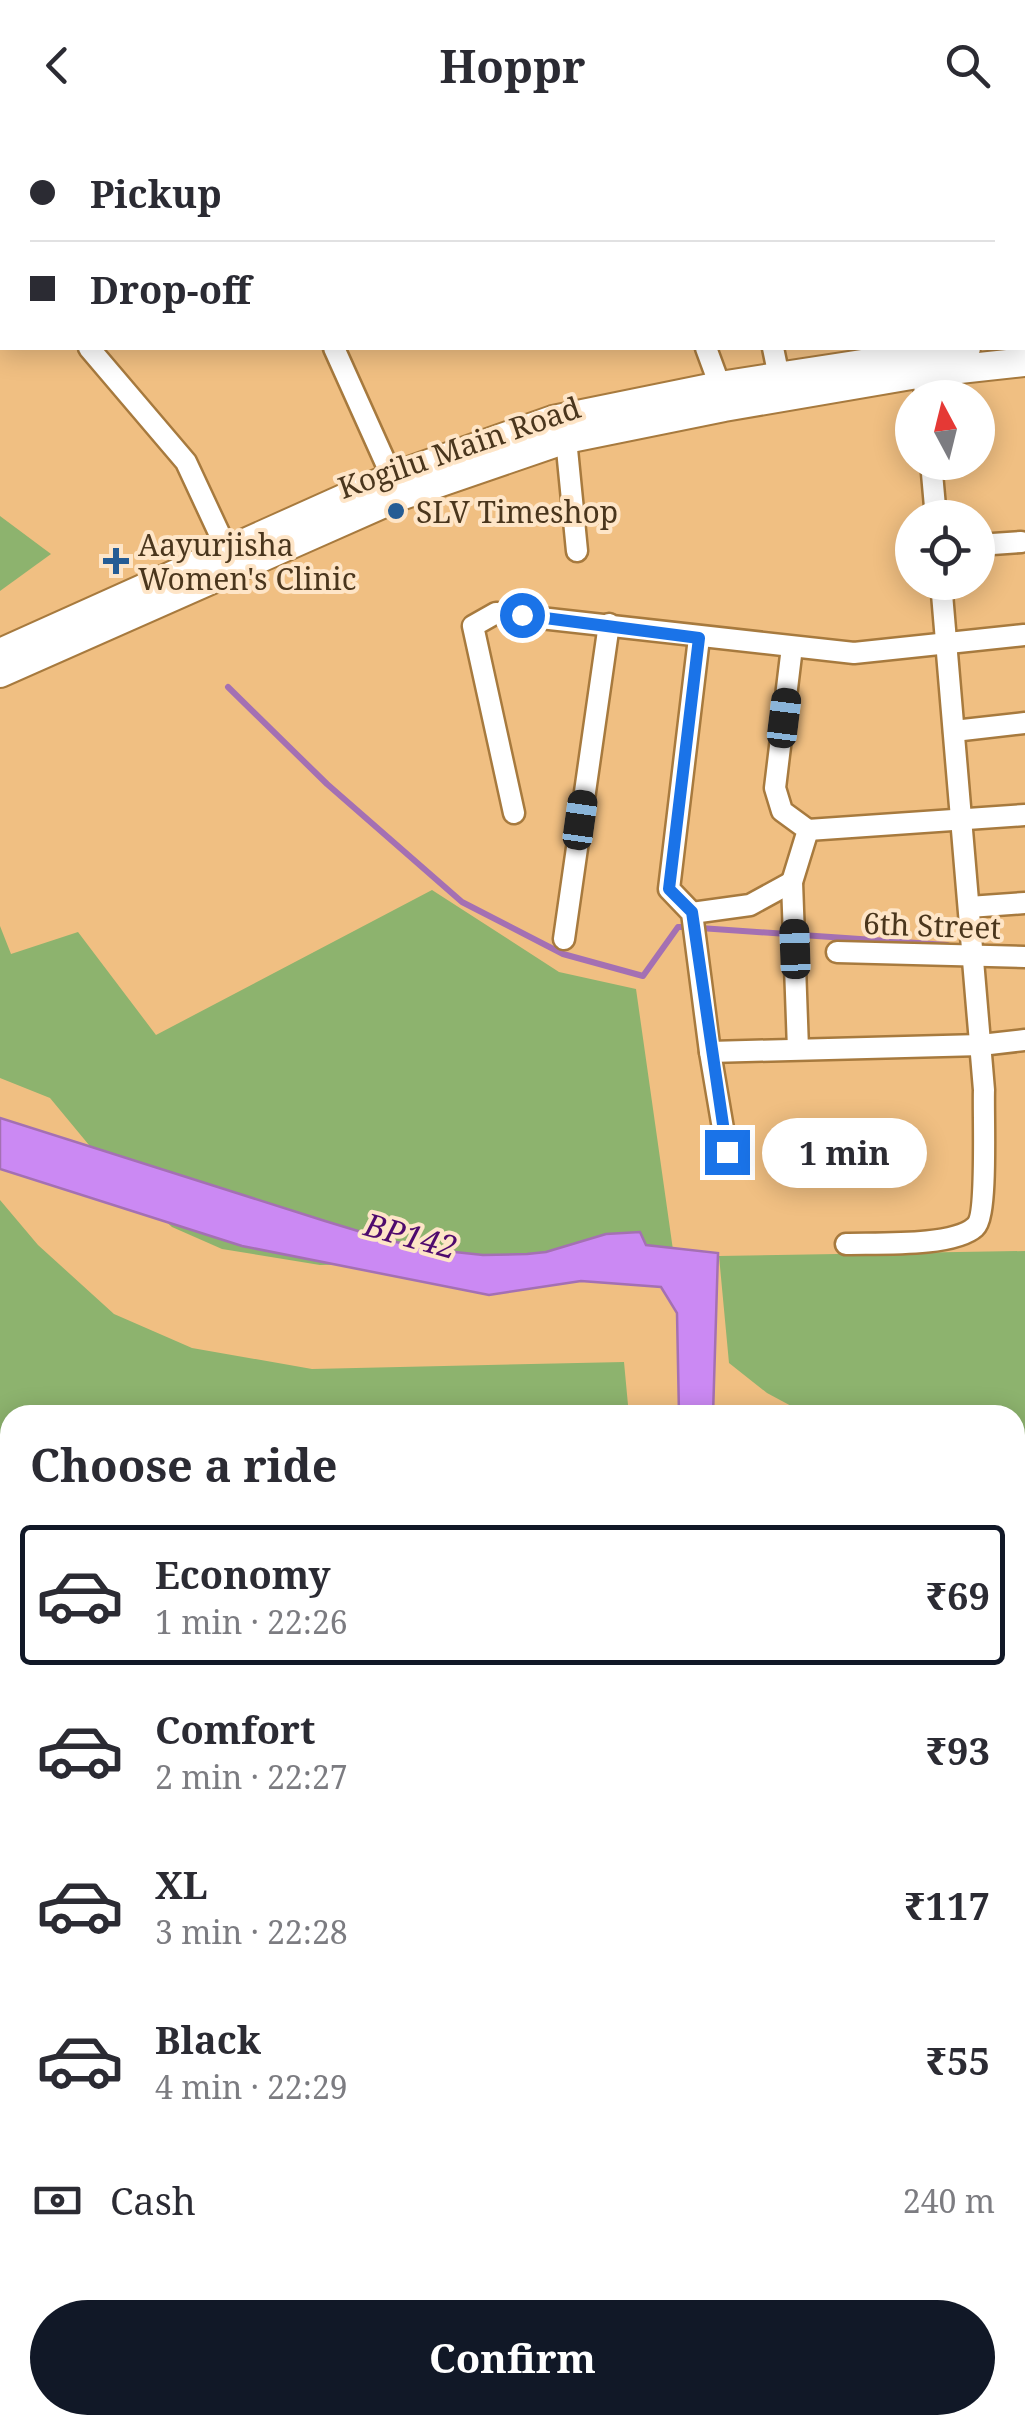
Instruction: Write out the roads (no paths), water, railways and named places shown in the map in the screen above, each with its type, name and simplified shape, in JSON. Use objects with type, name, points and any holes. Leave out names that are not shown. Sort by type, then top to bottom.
[{"type":"main road","name":"Kogilu Main Road","points":[[0,673],[259,547],[392,477],[553,420],[779,376],[842,356],[924,374],[963,350]]},
{"type":"main road","name":"Kogilu Main Road","points":[[0,653],[227,550],[259,547],[566,439],[724,407],[924,374],[987,357],[1025,362]]},
{"type":"street","points":[[91,350],[186,462],[227,550]]},
{"type":"street","points":[[335,350],[392,477]]},
{"type":"street","points":[[707,350],[720,386]]},
{"type":"street","points":[[773,350],[779,376]]},
{"type":"street","points":[[566,439],[577,552]]},
{"type":"street","points":[[995,544],[1021,542]]},
{"type":"street","points":[[846,1244],[940,1239],[977,1226],[984,1212],[984,1090],[943,600]]},
{"type":"street","points":[[514,813],[473,626],[496,613],[854,654],[1024,635]]},
{"type":"street","points":[[564,938],[609,624]]},
{"type":"street","points":[[699,638],[669,889],[692,912],[727,1152]]},
{"type":"street","points":[[792,647],[775,788],[782,811],[808,830],[1025,815]]},
{"type":"street","points":[[954,731],[1025,723]]},
{"type":"street","points":[[798,1049],[792,882],[808,830]]},
{"type":"street","points":[[692,912],[750,905],[792,882]]},
{"type":"street","points":[[969,907],[1025,903]]},
{"type":"street","name":"6th Street","points":[[837,952],[1025,957]]},
{"type":"street","points":[[710,1052],[980,1045],[1025,1040]]},
{"type":"waterway","points":[[228,687],[327,784],[462,902],[563,954],[643,976],[678,927],[688,927]]},
{"type":"waterway","points":[[700,928],[947,945]]},
{"type":"place","name":"SLV Timeshop","points":[[396,511]]},
{"type":"place","name":"Aayurjisha Women's Clinic","points":[[116,561]]},
{"type":"water label","name":"BP142","points":[[411,1235]]}]
